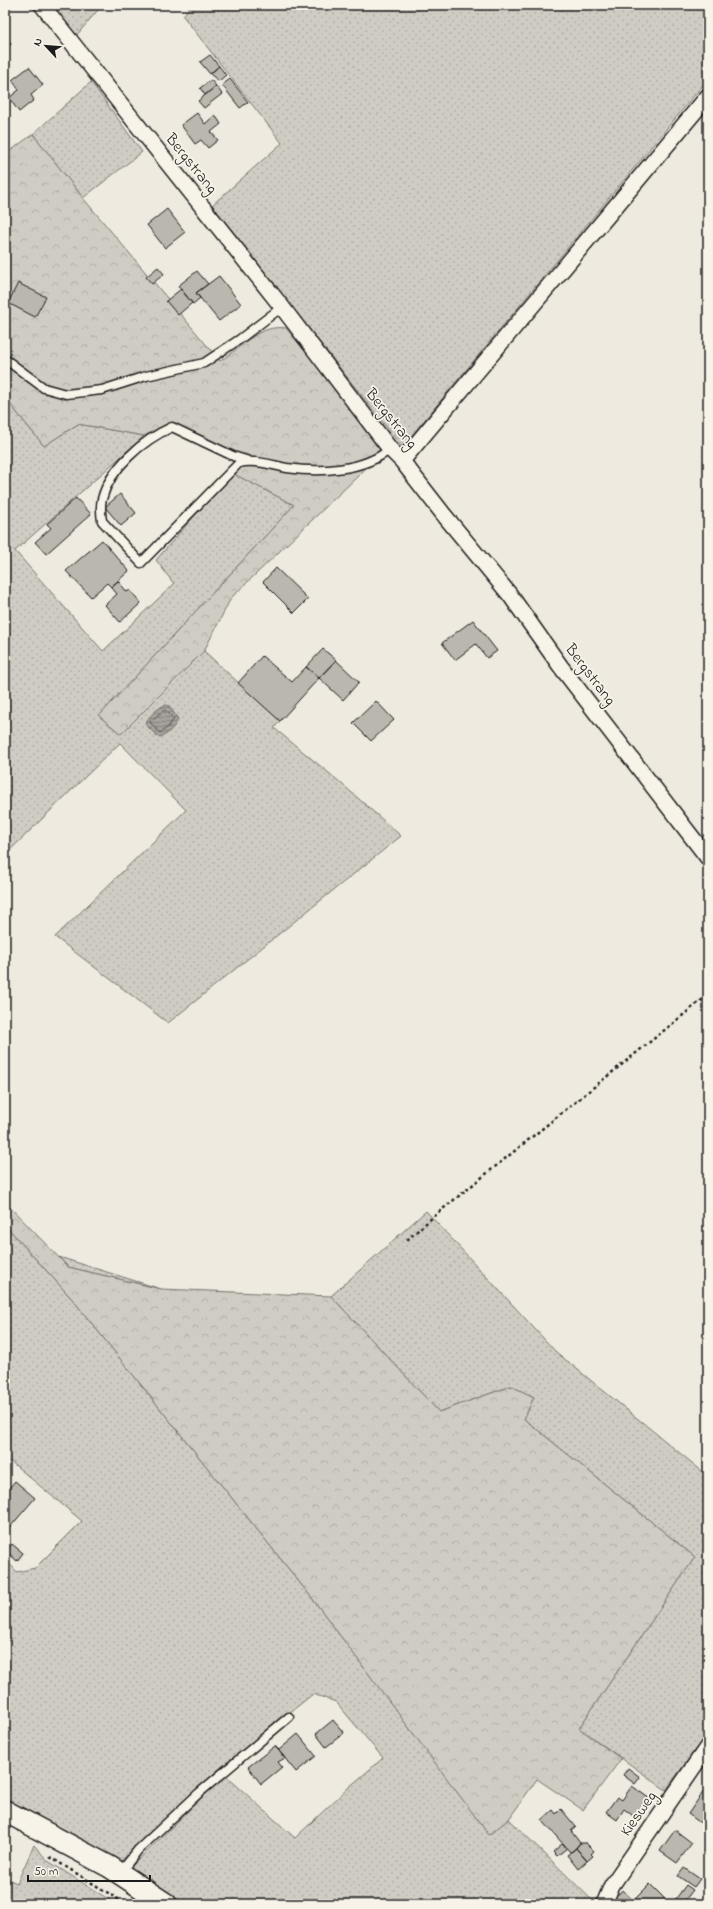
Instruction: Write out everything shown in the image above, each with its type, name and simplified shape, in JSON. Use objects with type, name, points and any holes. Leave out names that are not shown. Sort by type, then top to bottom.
[{"type":"main road","points":[[5,1811],[119,1874],[166,1904]]},
{"type":"street","name":"Bergstrang","points":[[42,5],[282,307],[390,449],[402,461],[444,515],[510,594],[561,667],[708,858]]},
{"type":"street","points":[[402,461],[708,96]]},
{"type":"street","name":"Kiesweg","points":[[604,1904],[612,1885],[708,1746]]},
{"type":"lane","points":[[5,359],[44,388],[66,394],[102,390],[146,376],[204,363],[240,340],[282,307]]},
{"type":"lane","points":[[249,460],[239,463],[227,474],[141,563],[102,521],[101,500],[110,480],[124,463],[146,442],[172,427],[232,456],[298,470],[327,469],[362,464],[384,454],[390,449]]},
{"type":"lane","points":[[119,1874],[138,1850],[199,1793],[289,1717]]},
{"type":"path","points":[[407,1240],[708,995]]},
{"type":"green space","points":[[51,5],[102,5],[76,36]]},
{"type":"green space","points":[[191,5],[708,5],[708,79],[402,447],[212,205],[282,143],[183,16]]},
{"type":"green space","points":[[91,82],[142,152],[83,198],[33,134]]},
{"type":"green space","points":[[33,134],[83,198],[220,361],[259,333],[276,328],[286,328],[386,449],[231,598],[204,651],[121,734],[99,716],[294,505],[232,473],[245,456],[168,423],[144,436],[78,424],[44,446],[5,398],[5,155]]},
{"type":"green space","points":[[5,398],[44,446],[78,424],[144,436],[15,551],[103,651],[174,584],[156,560],[232,473],[294,505],[99,716],[121,734],[204,651],[280,721],[274,728],[335,778],[401,836],[168,1023],[55,937],[186,810],[120,743],[5,855]]},
{"type":"green space","points":[[5,1202],[68,1267],[161,1289],[331,1296],[439,1412],[511,1386],[534,1397],[524,1419],[695,1557],[579,1728],[621,1759],[583,1810],[537,1779],[509,1819],[489,1835],[312,1598],[73,1300],[5,1225]]},
{"type":"green space","points":[[426,1211],[556,1352],[708,1476],[708,1732],[666,1790],[579,1728],[695,1557],[524,1419],[534,1397],[511,1386],[439,1412],[331,1296]]},
{"type":"green space","points":[[5,1225],[73,1300],[312,1598],[489,1834],[509,1819],[596,1904],[176,1904],[127,1871],[225,1775],[295,1838],[348,1788],[383,1758],[336,1702],[313,1694],[219,1769],[119,1863],[5,1805],[5,1559],[17,1572],[35,1568],[82,1521],[10,1461],[5,1464]]},
{"type":"green space","points":[[59,1257],[161,1289],[68,1267]]},
{"type":"green space","points":[[34,1845],[48,1861],[116,1904],[5,1904],[5,1878],[17,1883]]},
{"type":"water","points":[[166,705],[169,706],[178,719],[173,728],[161,737],[158,737],[145,724],[148,718]]},
{"type":"building","points":[[5,36],[11,44],[5,49]]},
{"type":"building","points":[[210,55],[219,66],[210,74],[200,62]]},
{"type":"building","points":[[219,66],[226,75],[219,81],[210,74]]},
{"type":"building","points":[[29,67],[43,85],[31,95],[34,100],[19,112],[9,98],[19,90],[12,80]]},
{"type":"building","points":[[230,79],[248,102],[240,108],[222,85]]},
{"type":"building","points":[[211,80],[216,86],[205,95],[200,88]]},
{"type":"building","points":[[216,86],[222,94],[204,108],[198,101]]},
{"type":"building","points":[[197,113],[205,124],[215,115],[221,124],[211,132],[218,140],[208,148],[201,140],[195,144],[181,125]]},
{"type":"building","points":[[167,209],[185,232],[165,248],[147,225]]},
{"type":"building","points":[[158,267],[164,274],[152,284],[146,277]]},
{"type":"building","points":[[197,271],[208,284],[196,293],[200,298],[193,304],[178,286]]},
{"type":"building","points":[[219,276],[241,304],[219,321],[196,293]]},
{"type":"building","points":[[18,283],[46,297],[35,317],[8,303]]},
{"type":"building","points":[[181,289],[192,303],[178,315],[166,301]]},
{"type":"building","points":[[120,494],[136,513],[121,526],[105,507]]},
{"type":"building","points":[[76,498],[91,514],[46,554],[35,542],[51,528],[47,524]]},
{"type":"building","points":[[102,540],[129,571],[111,587],[107,583],[91,597],[66,571]]},
{"type":"building","points":[[276,568],[308,599],[294,613],[263,582]]},
{"type":"building","points":[[118,581],[127,592],[130,590],[141,603],[120,622],[105,605],[117,594],[111,587]]},
{"type":"building","points":[[473,620],[497,651],[487,658],[476,644],[455,660],[442,643]]},
{"type":"building","points":[[323,649],[336,660],[319,678],[306,667]]},
{"type":"building","points":[[262,656],[292,682],[306,667],[319,678],[280,721],[238,683]]},
{"type":"building","points":[[336,660],[359,682],[343,700],[319,678]]},
{"type":"building","points":[[376,701],[394,720],[371,741],[353,723]]},
{"type":"building","points":[[15,1481],[35,1498],[5,1533],[5,1493]]},
{"type":"building","points":[[12,1544],[23,1553],[17,1561],[6,1551]]},
{"type":"building","points":[[333,1720],[344,1733],[326,1747],[316,1734]]},
{"type":"building","points":[[298,1734],[316,1756],[296,1772],[275,1746],[279,1750]]},
{"type":"building","points":[[275,1746],[285,1758],[278,1762],[282,1767],[261,1784],[248,1767]]},
{"type":"building","points":[[628,1768],[640,1777],[635,1784],[623,1775]]},
{"type":"building","points":[[632,1786],[650,1799],[636,1818],[624,1809],[617,1820],[606,1812],[617,1797],[622,1800]]},
{"type":"building","points":[[704,1791],[708,1793],[708,1825],[706,1827],[688,1814]]},
{"type":"building","points":[[561,1809],[576,1827],[571,1831],[580,1843],[573,1851],[570,1852],[542,1820],[553,1810],[556,1814]]},
{"type":"building","points":[[675,1830],[692,1843],[677,1863],[660,1851]]},
{"type":"building","points":[[563,1843],[567,1848],[557,1856],[553,1852]]},
{"type":"building","points":[[580,1843],[586,1843],[594,1851],[591,1854],[593,1856],[587,1861],[576,1848]]},
{"type":"building","points":[[576,1848],[587,1861],[578,1869],[567,1855]]},
{"type":"building","points":[[684,1868],[700,1879],[694,1887],[678,1876]]},
{"type":"building","points":[[650,1884],[669,1903],[668,1904],[638,1904],[634,1900]]},
{"type":"building","points":[[686,1885],[693,1890],[682,1904],[672,1904]]},
{"type":"building","points":[[623,1890],[636,1904],[615,1904],[611,1900]]}]
